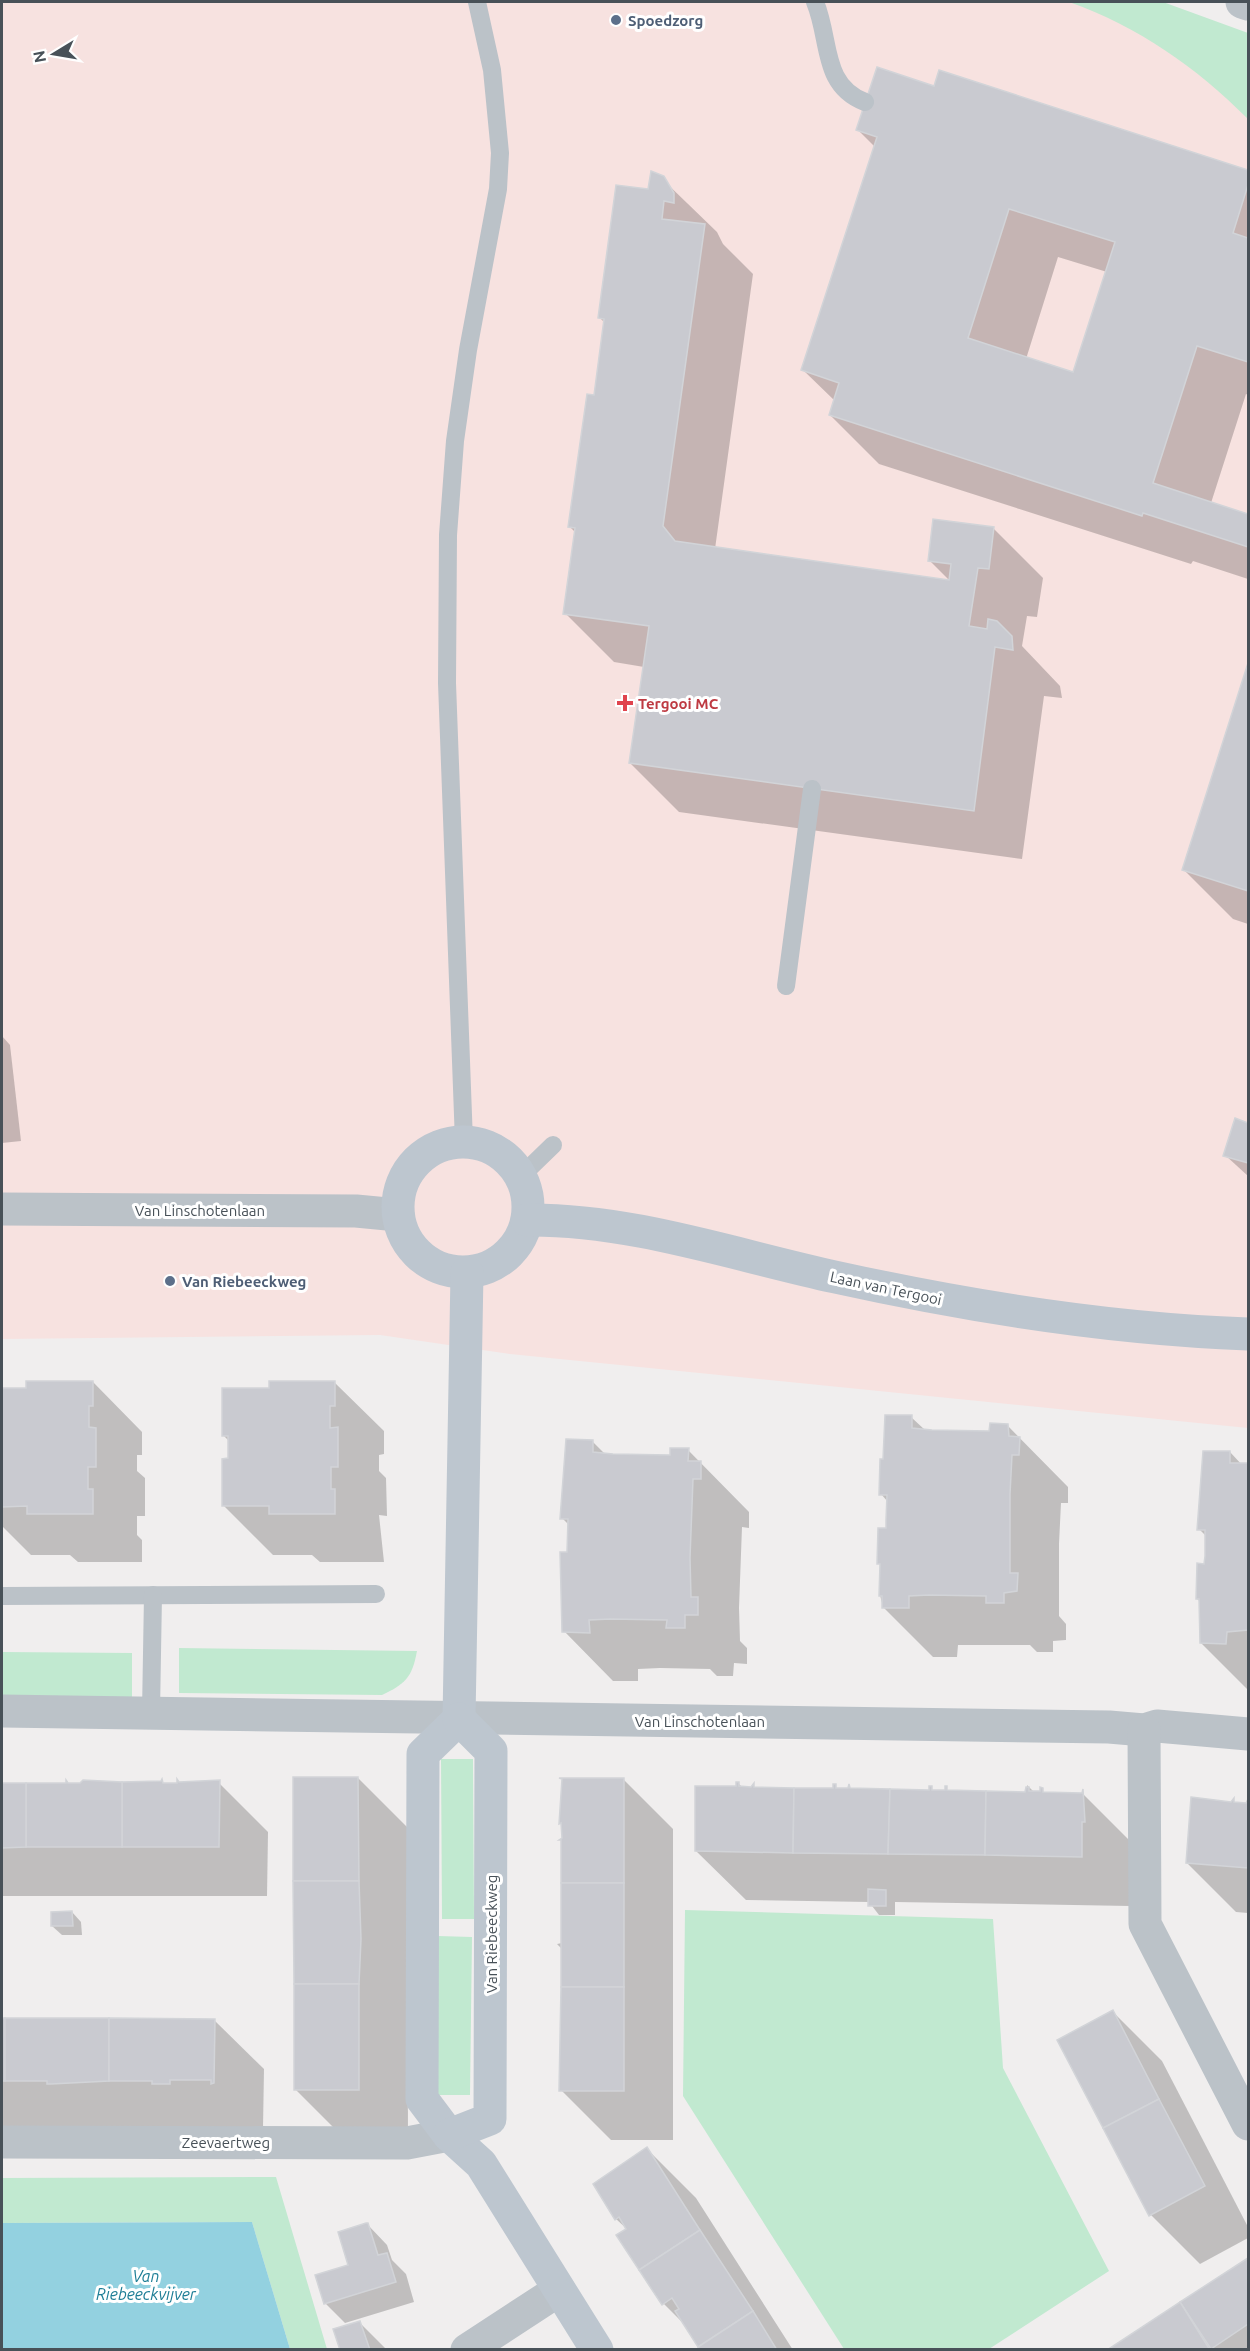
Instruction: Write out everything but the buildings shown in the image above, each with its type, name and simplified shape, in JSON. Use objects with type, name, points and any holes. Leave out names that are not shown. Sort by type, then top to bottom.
[{"type":"street","points":[[1242,2],[1248,4]]},
{"type":"street","points":[[464,1142],[490,1148],[502,1155],[521,1176],[528,1198],[527,1220],[515,1246],[506,1257],[480,1270],[467,1273],[442,1269],[421,1257],[405,1238],[398,1215],[402,1183],[410,1169],[422,1156],[435,1148],[464,1142]]},
{"type":"street","name":"Van Linschotenlaan","points":[[2,1209],[356,1211],[398,1215]]},
{"type":"street","name":"Laan van Tergooi","points":[[527,1220],[569,1220],[703,1245],[888,1289],[1004,1311],[1177,1332],[1248,1334]]},
{"type":"street","points":[[467,1273],[459,1719],[423,1754],[422,2099],[449,2134],[481,2164],[597,2349]]},
{"type":"street","name":"Van Linschotenlaan","points":[[2,1711],[459,1719],[837,1722],[1110,1727],[1144,1730],[1157,1726],[1248,1734]]},
{"type":"street","name":"Van Riebeeckweg","points":[[449,2134],[490,2119],[491,1751],[459,1719]]},
{"type":"street","points":[[1144,1730],[1145,1924],[1248,2124]]},
{"type":"street","name":"Zeevaertweg","points":[[2,2142],[407,2143],[449,2134]]},
{"type":"street","points":[[467,2349],[559,2290]]},
{"type":"lane","points":[[464,1142],[447,683],[448,535],[455,441],[468,350],[498,189],[500,153],[492,70],[477,2]]},
{"type":"lane","points":[[815,2],[839,86],[850,96],[865,102]]},
{"type":"lane","points":[[786,986],[812,789]]},
{"type":"lane","points":[[521,1176],[553,1144]]},
{"type":"lane","points":[[2,1596],[376,1594]]},
{"type":"lane","points":[[151,1712],[153,1595]]},
{"type":"shaded area","name":"Tergooi MC","points":[[2,2],[1093,2],[1248,71],[1248,1428],[510,1354],[380,1335],[2,1339]]},
{"type":"green space","points":[[1069,2],[1163,2],[1248,33],[1248,119],[1208,82],[1165,50],[1143,36],[1095,12]]},
{"type":"green space","points":[[179,1648],[417,1651],[410,1674],[402,1683],[382,1695],[179,1693]]},
{"type":"green space","points":[[2,1652],[132,1653],[132,1698],[2,1697]]},
{"type":"green space","points":[[441,1759],[473,1759],[474,1919],[442,1919]]},
{"type":"green space","points":[[685,1910],[993,1919],[1003,2068],[1109,2271],[989,2349],[844,2349],[683,2096]]},
{"type":"green space","points":[[438,1936],[472,1937],[470,2095],[436,2095]]},
{"type":"green space","points":[[276,2177],[327,2349],[290,2349],[252,2222],[2,2223],[2,2178]]},
{"type":"water","name":"Van Riebeeckvijver","points":[[252,2222],[290,2349],[2,2349],[2,2223]]},
{"type":"place","name":"Spoedzorg","points":[[616,20]]},
{"type":"place","name":"Tergooi MC","points":[[625,703]]},
{"type":"place","name":"Van Riebeeckweg","points":[[170,1281]]}]
